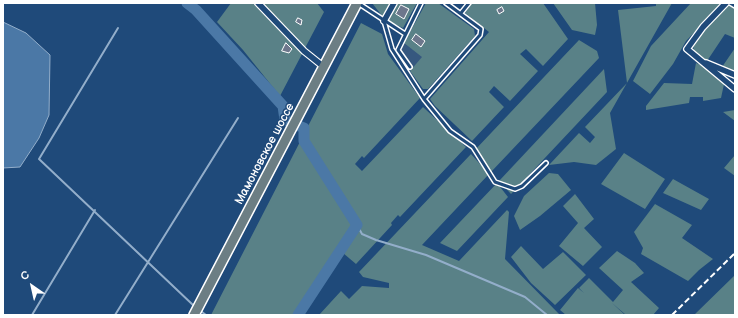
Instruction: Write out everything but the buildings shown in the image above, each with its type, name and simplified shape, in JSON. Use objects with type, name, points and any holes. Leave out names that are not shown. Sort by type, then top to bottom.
[{"type":"main road","name":"Мамоновское шоссе","points":[[194,315],[358,3]]},
{"type":"street","points":[[258,3],[304,51],[324,68]]},
{"type":"street","points":[[384,22],[394,3]]},
{"type":"street","points":[[687,49],[691,41],[702,27],[726,3]]},
{"type":"street","points":[[687,49],[695,59],[735,75]]},
{"type":"street","points":[[687,49],[735,89]]},
{"type":"lane","points":[[358,3],[384,22],[405,34]]},
{"type":"lane","points":[[410,67],[398,50],[422,3]]},
{"type":"lane","points":[[424,99],[480,35],[481,29],[446,3]]},
{"type":"lane","points":[[461,13],[469,3]]},
{"type":"lane","points":[[730,3],[735,6]]},
{"type":"lane","points":[[384,22],[392,49],[424,99],[450,131],[473,147],[495,182],[515,189],[522,186],[546,163]]},
{"type":"shaded area","points":[[3,22],[26,33],[50,55],[49,115],[39,138],[20,167],[3,168]]},
{"type":"shaded area","points":[[404,43],[423,57],[413,68],[400,50]]},
{"type":"green space","points":[[231,3],[253,3],[302,54],[280,96],[243,50],[217,22]]},
{"type":"green space","points":[[259,3],[317,3],[324,12],[304,50]]},
{"type":"green space","points":[[372,3],[390,3],[383,17]]},
{"type":"green space","points":[[398,3],[417,3],[403,28],[388,21]]},
{"type":"green space","points":[[426,3],[438,3],[474,29],[475,36],[428,89],[423,89],[410,71],[422,57],[404,43]]},
{"type":"green space","points":[[472,3],[543,3],[568,39],[543,66],[526,49],[520,54],[538,71],[510,101],[494,86],[489,92],[504,107],[472,141],[435,106],[430,99],[489,32],[465,13]]},
{"type":"green space","points":[[553,3],[595,3],[597,25],[595,35],[572,30]]},
{"type":"green space","points":[[656,3],[672,3],[627,83],[618,10],[656,6]]},
{"type":"green space","points":[[691,3],[723,3],[686,41],[673,64],[650,94],[633,81],[651,46]]},
{"type":"green space","points":[[728,4],[735,8],[735,38],[725,34],[707,61],[695,56],[693,46],[707,26]]},
{"type":"green space","points":[[361,23],[382,34],[388,54],[420,98],[364,158],[362,156],[355,164],[362,171],[423,107],[466,147],[400,217],[398,215],[391,223],[392,225],[356,264],[343,253],[303,315],[211,315]]},
{"type":"green space","points":[[579,40],[597,51],[599,58],[491,172],[474,151]]},
{"type":"green space","points":[[735,48],[735,73],[722,67]]},
{"type":"green space","points":[[696,63],[726,75],[721,98],[703,101],[703,97],[690,97],[689,103],[646,110],[646,106],[664,83],[692,84]]},
{"type":"green space","points":[[604,69],[607,92],[511,194],[499,181]]},
{"type":"green space","points":[[627,83],[610,113],[616,149],[596,165],[574,162],[549,165],[579,133],[590,143],[595,137],[585,127]]},
{"type":"green space","points":[[735,110],[735,121],[723,112]]},
{"type":"green space","points":[[624,153],[665,179],[645,209],[601,184]]},
{"type":"green space","points":[[471,154],[489,174],[422,245],[459,261],[507,210],[509,212],[505,259],[560,315],[319,315],[341,291],[349,299],[362,286],[389,288],[389,283],[363,277],[359,272]]},
{"type":"green space","points":[[735,155],[735,176],[724,168]]},
{"type":"green space","points":[[549,173],[558,174],[571,190],[540,216],[520,230],[514,216],[524,196]]},
{"type":"green space","points":[[673,179],[709,199],[701,210],[663,193]]},
{"type":"green space","points":[[497,183],[508,197],[457,251],[440,243]]},
{"type":"green space","points":[[575,194],[594,219],[584,228],[602,247],[583,266],[559,246],[578,223],[563,206]]},
{"type":"green space","points":[[655,204],[692,225],[682,238],[713,259],[688,281],[641,254],[643,248],[634,232]]},
{"type":"green space","points":[[521,246],[543,269],[563,252],[586,275],[555,305],[531,283],[511,257]]},
{"type":"green space","points":[[617,251],[635,263],[644,273],[631,282],[659,308],[653,315],[626,315],[612,303],[625,315],[566,315],[560,310],[578,288],[584,293],[579,288],[589,278],[613,302],[623,290],[599,268]]},
{"type":"green space","points":[[735,275],[735,315],[694,315]]},
{"type":"waterway","points":[[187,3],[196,10],[283,106],[285,120],[304,128],[304,141],[357,225],[298,315]]},
{"type":"waterway","points":[[118,28],[39,159],[193,305]]},
{"type":"waterway","points":[[115,315],[238,118]]},
{"type":"waterway","points":[[32,315],[95,210]]},
{"type":"waterway","points":[[357,225],[362,234],[376,240],[426,255],[525,297],[547,315]]},
{"type":"waterway","points":[[202,312],[206,315]]},
{"type":"railway","points":[[672,315],[735,253]]}]
